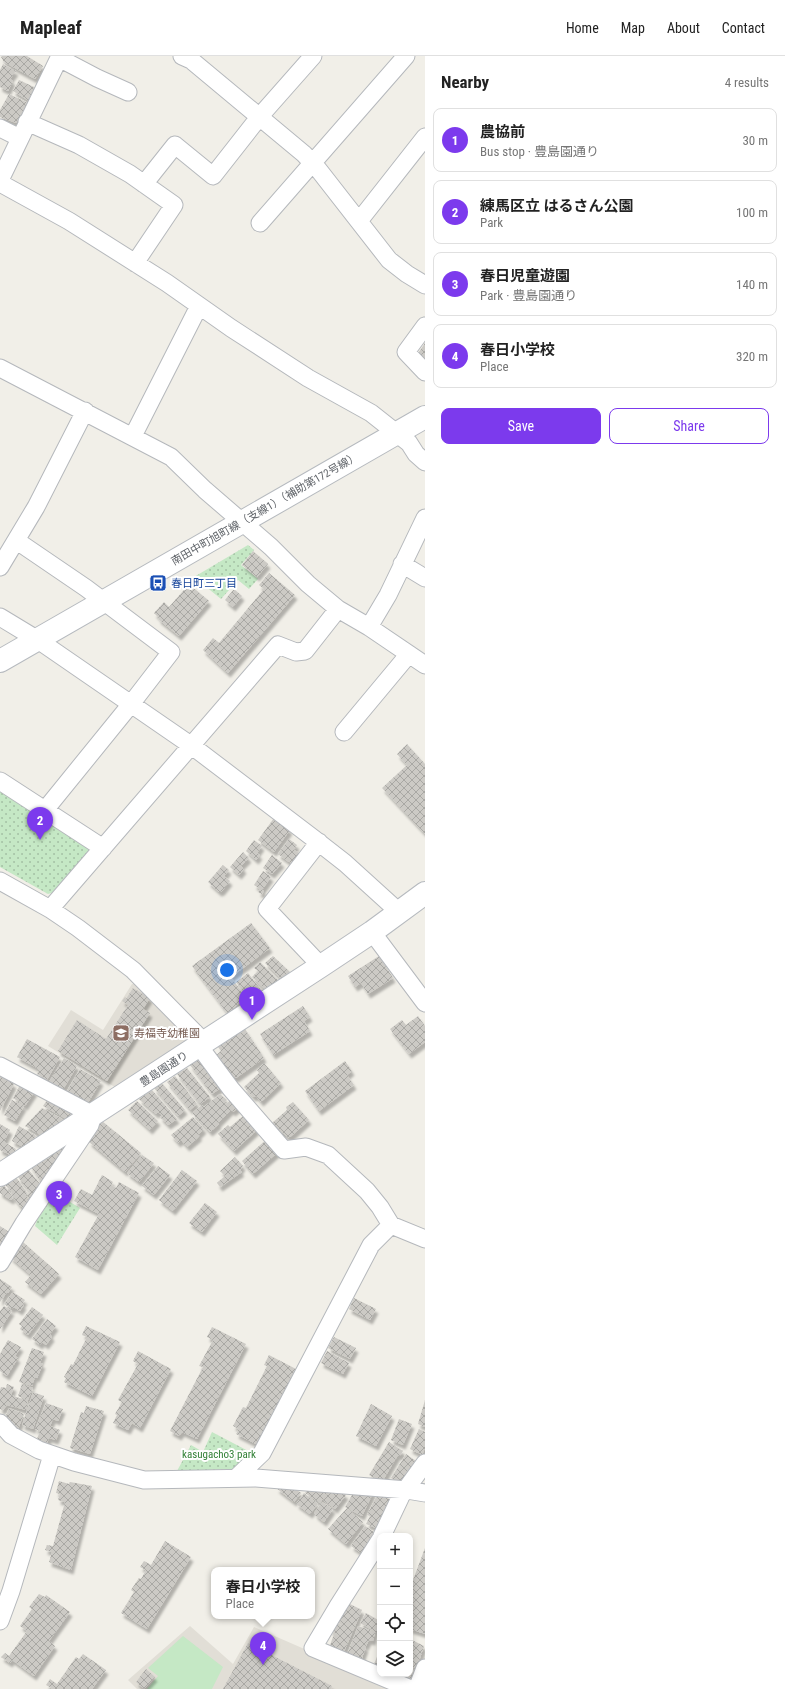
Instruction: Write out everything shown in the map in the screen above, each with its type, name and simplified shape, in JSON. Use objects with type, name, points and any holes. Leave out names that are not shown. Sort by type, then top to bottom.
[{"type":"street","points":[[184,56],[260,116],[304,154],[389,260],[407,274],[425,285]]},
{"type":"street","points":[[144,184],[175,145],[213,176],[260,116],[313,56]]},
{"type":"street","points":[[260,223],[406,56]]},
{"type":"street","points":[[0,180],[59,57],[97,78],[128,92]]},
{"type":"street","points":[[27,122],[79,145],[130,174],[174,205],[135,263]]},
{"type":"street","points":[[0,128],[20,138]]},
{"type":"street","points":[[359,221],[425,137]]},
{"type":"street","points":[[0,183],[69,221],[308,378],[371,413],[409,443],[416,454],[425,462]]},
{"type":"street","points":[[133,436],[199,306]]},
{"type":"street","points":[[425,326],[406,352],[425,372]]},
{"type":"street","points":[[0,368],[171,457],[205,490],[271,547],[308,584],[338,609],[369,627],[425,665]]},
{"type":"street","points":[[0,567],[17,541],[36,507],[85,411]]},
{"type":"street","name":"南田中町旭町線（支線1）（補助第172号線）","points":[[0,661],[425,417]]},
{"type":"street","points":[[369,627],[388,595],[425,518]]},
{"type":"street","points":[[17,541],[104,602],[170,652],[131,704],[45,810]]},
{"type":"street","points":[[402,564],[425,578]]},
{"type":"street","points":[[50,909],[278,645],[296,652],[305,651],[338,609]]},
{"type":"street","points":[[0,617],[38,640],[49,650],[192,746],[319,842],[400,912]]},
{"type":"street","points":[[344,732],[409,654]]},
{"type":"street","points":[[0,781],[103,848]]},
{"type":"street","points":[[319,842],[267,909],[321,966]]},
{"type":"street","points":[[0,881],[50,909],[78,928],[133,970],[202,1044],[231,1089],[284,1150],[306,1147],[328,1155],[380,1206],[391,1225],[425,1239]]},
{"type":"street","name":"豊島園通り","points":[[0,1175],[321,966],[372,932],[425,893]]},
{"type":"street","points":[[372,932],[425,1003]]},
{"type":"street","points":[[0,1066],[92,1115],[90,1125],[24,1223],[0,1263]]},
{"type":"street","points":[[236,1478],[262,1453],[371,1244],[391,1225]]},
{"type":"street","points":[[0,1423],[11,1435],[39,1450],[74,1462],[144,1480],[256,1478],[407,1490],[425,1493]]},
{"type":"street","points":[[0,1621],[11,1591],[52,1455]]},
{"type":"street","points":[[383,1533],[401,1496],[407,1490],[425,1463]]},
{"type":"street","points":[[377,1545],[313,1648],[412,1689]]},
{"type":"street","points":[[418,1689],[425,1668]]},
{"type":"shaded area","name":"寿福寺幼稚園","points":[[132,984],[138,984],[190,1036],[189,1042],[118,1089],[48,1046],[71,1010],[103,1030]]},
{"type":"shaded area","points":[[190,1626],[233,1664],[254,1627],[396,1689],[137,1689],[128,1680]]},
{"type":"green space","points":[[248,545],[254,550],[241,565],[258,579],[249,589],[238,580],[221,599],[194,577]]},
{"type":"green space","points":[[0,790],[89,846],[90,852],[58,891],[48,894],[0,867]]},
{"type":"green space","points":[[55,1193],[80,1208],[57,1245],[35,1226],[37,1220]]},
{"type":"green space","name":"kasugacho3 park","points":[[212,1432],[254,1454],[238,1469],[177,1471],[191,1445],[203,1452]]},
{"type":"green space","points":[[183,1636],[223,1667],[212,1689],[147,1689],[158,1676],[148,1668]]},
{"type":"building","points":[[27,56],[43,66],[35,79],[4,62],[1,57]]},
{"type":"building","points":[[3,64],[16,71],[10,79],[13,81],[8,91],[0,87],[0,70]]},
{"type":"building","points":[[19,80],[36,88],[29,101],[13,91]]},
{"type":"building","points":[[9,94],[28,103],[16,123],[0,117],[0,110]]},
{"type":"building","points":[[425,343],[425,362],[416,356]]},
{"type":"building","points":[[253,551],[268,564],[257,577],[242,565]]},
{"type":"building","points":[[269,573],[295,595],[228,673],[203,650],[213,638],[219,643],[264,589],[259,585]]},
{"type":"building","points":[[189,584],[209,601],[179,636],[158,619],[159,618],[154,613],[164,602],[169,607]]},
{"type":"building","points":[[234,589],[242,596],[233,607],[225,600]]},
{"type":"building","points":[[407,744],[425,764],[425,834],[382,788],[407,765],[397,754]]},
{"type":"building","points":[[274,818],[290,830],[274,852],[258,840]]},
{"type":"building","points":[[289,839],[297,845],[294,850],[301,854],[293,865],[278,854]]},
{"type":"building","points":[[254,840],[262,846],[257,853],[260,855],[256,860],[246,851]]},
{"type":"building","points":[[243,852],[249,858],[241,866],[244,869],[239,875],[230,867]]},
{"type":"building","points":[[272,855],[282,863],[272,874],[263,868]]},
{"type":"building","points":[[223,865],[229,870],[224,876],[230,881],[222,891],[219,892],[208,882]]},
{"type":"building","points":[[263,871],[271,877],[262,890],[264,891],[262,894],[258,892],[260,889],[254,885]]},
{"type":"building","points":[[251,923],[270,948],[231,977],[246,998],[227,1013],[192,966]]},
{"type":"building","points":[[273,956],[290,972],[282,980],[265,963]]},
{"type":"building","points":[[379,956],[393,978],[368,994],[361,983],[355,987],[348,976]]},
{"type":"building","points":[[260,962],[278,980],[266,990],[252,977],[258,971],[254,968]]},
{"type":"building","points":[[248,973],[261,990],[249,1000],[236,982]]},
{"type":"building","points":[[133,988],[150,998],[143,1009],[150,1013],[107,1081],[58,1051],[77,1020],[106,1039],[128,1005],[122,1001],[125,997],[126,999]]},
{"type":"building","points":[[303,1006],[310,1017],[304,1021],[310,1031],[273,1055],[260,1034]]},
{"type":"building","points":[[418,1016],[425,1026],[425,1042],[409,1054],[390,1029],[402,1020],[406,1025]]},
{"type":"building","points":[[245,1029],[264,1058],[236,1078],[234,1077],[229,1081],[214,1057],[221,1051],[218,1047]]},
{"type":"building","points":[[27,1039],[60,1057],[47,1080],[37,1074],[39,1069],[17,1057]]},
{"type":"building","points":[[64,1058],[77,1066],[61,1093],[47,1085]]},
{"type":"building","points":[[199,1059],[222,1087],[212,1094],[190,1065]]},
{"type":"building","points":[[345,1061],[352,1071],[347,1075],[354,1085],[319,1111],[305,1091]]},
{"type":"building","points":[[264,1063],[281,1083],[261,1102],[256,1096],[253,1097],[244,1087],[259,1073],[257,1070]]},
{"type":"building","points":[[187,1068],[210,1097],[200,1104],[177,1074]]},
{"type":"building","points":[[80,1069],[101,1081],[86,1106],[65,1094]]},
{"type":"building","points":[[1,1076],[14,1084],[0,1111],[0,1077]]},
{"type":"building","points":[[175,1076],[197,1104],[190,1110],[167,1082]]},
{"type":"building","points":[[161,1082],[185,1110],[178,1116],[154,1088]]},
{"type":"building","points":[[20,1085],[35,1091],[25,1106],[13,1098]]},
{"type":"building","points":[[152,1090],[177,1119],[168,1125],[160,1117],[162,1115],[158,1112],[156,1114],[139,1099]]},
{"type":"building","points":[[220,1094],[227,1100],[224,1103],[226,1104],[232,1099],[240,1106],[233,1112],[231,1110],[210,1132],[192,1113],[202,1105],[204,1107]]},
{"type":"building","points":[[49,1097],[78,1114],[70,1121],[43,1106]]},
{"type":"building","points":[[12,1100],[24,1106],[15,1121],[4,1115]]},
{"type":"building","points":[[137,1101],[158,1121],[150,1130],[128,1110]]},
{"type":"building","points":[[293,1102],[309,1120],[289,1138],[283,1133],[282,1134],[272,1123],[287,1110],[286,1107]]},
{"type":"building","points":[[42,1108],[66,1121],[42,1136],[25,1126]]},
{"type":"building","points":[[244,1115],[257,1130],[234,1151],[218,1134],[228,1125],[230,1127]]},
{"type":"building","points":[[193,1117],[204,1129],[198,1135],[200,1136],[187,1147],[181,1140],[178,1143],[171,1135]]},
{"type":"building","points":[[102,1121],[141,1153],[125,1172],[89,1142]]},
{"type":"building","points":[[0,1124],[10,1130],[4,1142],[16,1149],[12,1156],[0,1150]]},
{"type":"building","points":[[19,1126],[36,1136],[32,1144],[29,1142],[25,1148],[12,1141]]},
{"type":"building","points":[[267,1139],[278,1152],[253,1174],[242,1161]]},
{"type":"building","points":[[64,1142],[66,1145],[54,1167],[46,1172],[48,1175],[40,1181],[30,1165]]},
{"type":"building","points":[[142,1155],[154,1163],[139,1182],[127,1173]]},
{"type":"building","points":[[235,1157],[243,1166],[240,1170],[242,1172],[220,1187],[217,1183],[225,1176],[220,1171]]},
{"type":"building","points":[[158,1166],[170,1175],[154,1195],[142,1186]]},
{"type":"building","points":[[28,1169],[40,1184],[41,1182],[45,1187],[31,1200],[27,1195],[30,1192],[18,1177]]},
{"type":"building","points":[[182,1170],[197,1181],[173,1211],[159,1200]]},
{"type":"building","points":[[102,1175],[113,1182],[111,1185],[116,1188],[119,1182],[139,1193],[98,1270],[75,1257],[99,1214],[74,1201],[81,1189],[92,1195]]},
{"type":"building","points":[[16,1177],[27,1193],[25,1195],[28,1198],[26,1199],[31,1205],[27,1210],[19,1205],[11,1194],[12,1192],[5,1185]]},
{"type":"building","points":[[4,1185],[13,1198],[11,1200],[0,1193],[0,1188]]},
{"type":"building","points":[[205,1203],[217,1212],[202,1232],[189,1223]]},
{"type":"building","points":[[0,1226],[12,1234],[2,1248],[0,1246]]},
{"type":"building","points":[[23,1242],[59,1274],[41,1294],[25,1282],[31,1275],[10,1257]]},
{"type":"building","points":[[0,1279],[12,1287],[0,1302]]},
{"type":"building","points":[[13,1292],[25,1300],[20,1311],[14,1307],[12,1309],[4,1304]]},
{"type":"building","points":[[354,1298],[376,1309],[370,1320],[349,1309]]},
{"type":"building","points":[[4,1306],[12,1311],[0,1329],[0,1311]]},
{"type":"building","points":[[32,1307],[43,1315],[28,1335],[20,1329],[22,1326],[19,1324]]},
{"type":"building","points":[[47,1319],[56,1326],[50,1334],[52,1337],[46,1345],[42,1342],[40,1345],[32,1339]]},
{"type":"building","points":[[86,1326],[120,1342],[92,1396],[64,1382],[66,1378],[64,1377],[71,1364],[73,1365],[87,1337],[82,1335]]},
{"type":"building","points":[[212,1327],[246,1344],[197,1439],[182,1432],[179,1436],[170,1431],[203,1367],[199,1366],[213,1340],[207,1337]]},
{"type":"building","points":[[334,1337],[356,1348],[350,1359],[328,1348]]},
{"type":"building","points":[[8,1340],[21,1347],[15,1356],[18,1358],[7,1376],[0,1371],[0,1354]]},
{"type":"building","points":[[32,1348],[44,1352],[40,1363],[43,1364],[37,1378],[35,1377],[32,1386],[19,1382]]},
{"type":"building","points":[[138,1351],[171,1369],[140,1428],[132,1423],[128,1430],[113,1423],[117,1415],[115,1414],[122,1402],[118,1400],[138,1364],[133,1361]]},
{"type":"building","points":[[327,1351],[349,1363],[343,1374],[321,1363]]},
{"type":"building","points":[[269,1355],[296,1369],[258,1445],[236,1434],[239,1429],[233,1426],[243,1407],[246,1408],[267,1366],[264,1365]]},
{"type":"building","points":[[7,1384],[14,1387],[11,1395],[28,1401],[26,1410],[7,1405],[3,1410],[0,1409],[0,1390],[1,1387],[6,1388]]},
{"type":"building","points":[[22,1384],[33,1388],[28,1400],[18,1396]]},
{"type":"building","points":[[33,1392],[44,1396],[33,1429],[22,1425]]},
{"type":"building","points":[[425,1400],[425,1427],[418,1424]]},
{"type":"building","points":[[46,1403],[63,1409],[58,1421],[53,1419],[50,1426],[60,1430],[56,1440],[49,1438],[47,1443],[37,1439],[40,1431],[35,1429]]},
{"type":"building","points":[[371,1404],[392,1416],[376,1446],[356,1436]]},
{"type":"building","points":[[86,1406],[104,1411],[90,1454],[70,1448],[81,1412],[84,1413]]},
{"type":"building","points":[[9,1408],[24,1414],[18,1429],[9,1426],[5,1418]]},
{"type":"building","points":[[399,1419],[412,1424],[403,1445],[391,1440]]},
{"type":"building","points":[[419,1429],[425,1432],[425,1448],[422,1455],[410,1449]]},
{"type":"building","points":[[389,1442],[403,1451],[400,1456],[398,1455],[382,1482],[369,1475]]},
{"type":"building","points":[[406,1454],[416,1461],[401,1485],[391,1478]]},
{"type":"building","points":[[59,1481],[69,1484],[70,1482],[92,1486],[71,1570],[49,1562],[52,1552],[45,1550],[47,1545],[53,1546],[65,1502],[58,1500],[60,1494],[56,1493]]},
{"type":"building","points":[[289,1484],[301,1493],[294,1502],[276,1488]]},
{"type":"building","points":[[310,1487],[331,1488],[320,1503],[305,1493]]},
{"type":"building","points":[[332,1489],[338,1489],[346,1495],[335,1509],[323,1500]]},
{"type":"building","points":[[355,1490],[374,1491],[362,1516],[345,1507]]},
{"type":"building","points":[[304,1493],[318,1504],[310,1514],[296,1504]]},
{"type":"building","points":[[378,1493],[391,1500],[376,1528],[366,1524],[370,1516],[367,1515]]},
{"type":"building","points":[[322,1502],[333,1509],[324,1522],[314,1513]]},
{"type":"building","points":[[347,1508],[363,1522],[346,1544],[328,1529]]},
{"type":"building","points":[[365,1526],[377,1534],[364,1555],[351,1546]]},
{"type":"building","points":[[165,1541],[191,1557],[147,1629],[121,1613],[134,1592],[131,1590],[139,1578],[141,1579],[146,1570],[140,1567],[144,1561],[151,1565]]},
{"type":"building","points":[[425,1548],[425,1634],[413,1630],[413,1580]]},
{"type":"building","points":[[39,1594],[45,1597],[46,1595],[70,1612],[49,1641],[55,1646],[34,1676],[12,1660],[10,1663],[1,1657],[5,1653],[9,1656],[27,1631],[20,1626],[32,1609],[29,1607]]},
{"type":"building","points":[[348,1603],[362,1610],[343,1654],[329,1648],[334,1634],[341,1636],[330,1631],[334,1622],[342,1625],[338,1623]]},
{"type":"building","points":[[366,1613],[377,1619],[377,1633],[360,1623]]},
{"type":"building","points":[[358,1626],[375,1632],[373,1641],[369,1640],[366,1646],[354,1641],[366,1647],[361,1661],[347,1655]]},
{"type":"building","points":[[413,1640],[424,1646],[421,1655],[413,1652]]},
{"type":"building","points":[[248,1643],[332,1686],[331,1689],[223,1689]]},
{"type":"building","points":[[413,1653],[421,1655],[417,1668],[413,1667]]},
{"type":"building","points":[[83,1654],[106,1670],[92,1689],[53,1689],[46,1685],[50,1679],[57,1684],[76,1657],[79,1659]]},
{"type":"building","points":[[377,1657],[377,1669],[373,1667]]},
{"type":"building","points":[[146,1669],[155,1677],[144,1689],[136,1682]]},
{"type":"building","points":[[413,1669],[417,1671],[414,1681],[403,1677],[413,1677]]},
{"type":"place","name":"春日町三丁目","points":[[158,583]]},
{"type":"place","name":"練馬区立 はるさん公園","points":[[40,840]]},
{"type":"place","name":"農協前","points":[[252,1020]]},
{"type":"place","name":"寿福寺幼稚園","points":[[121,1033]]},
{"type":"place","name":"春日児童遊園","points":[[59,1214]]},
{"type":"place","name":"春日小学校","points":[[263,1665]]}]
